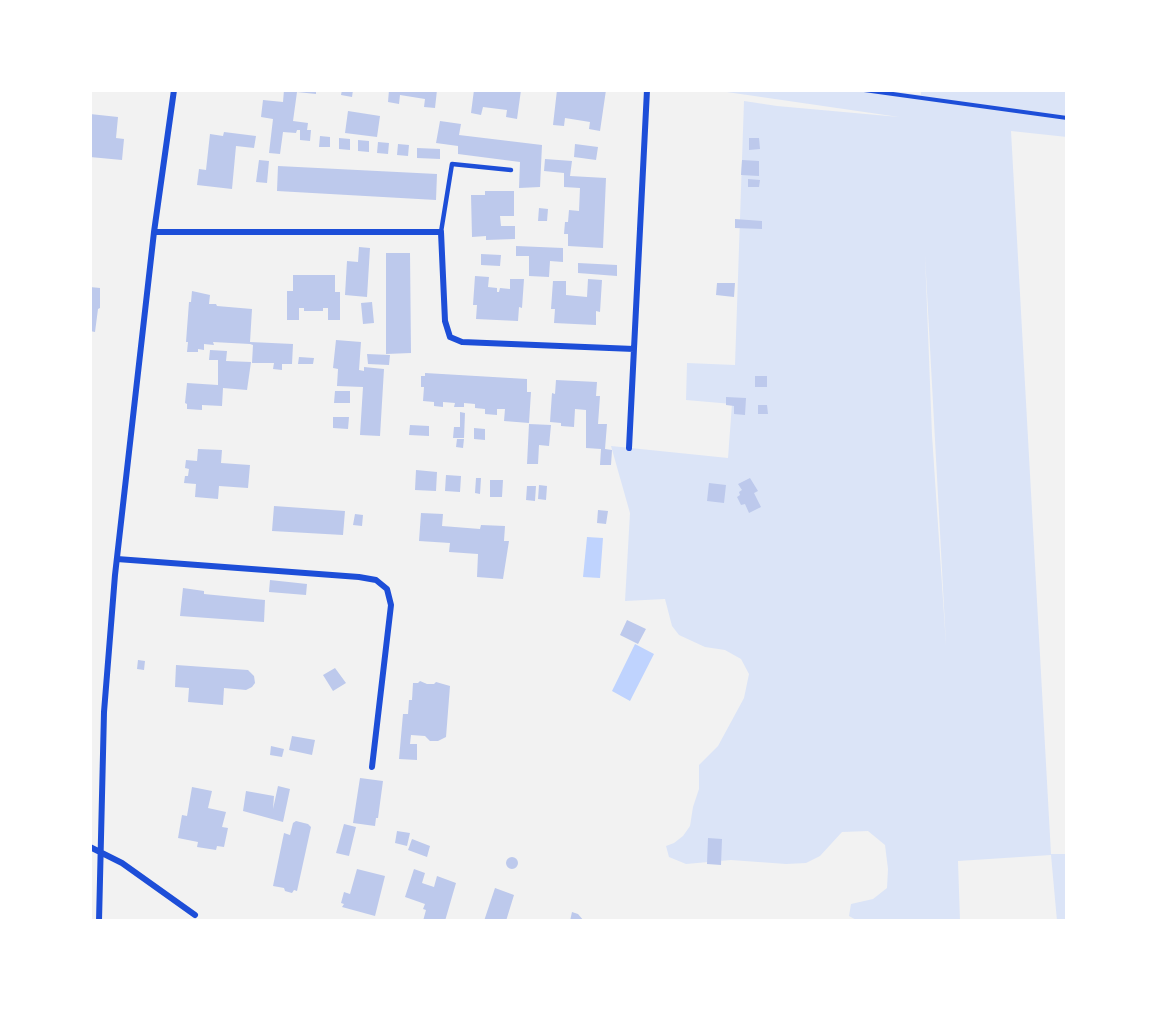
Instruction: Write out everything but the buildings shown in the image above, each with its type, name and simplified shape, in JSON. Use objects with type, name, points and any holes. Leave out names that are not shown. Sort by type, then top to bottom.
[{"type":"street","points":[[99,921],[104,712],[117,558],[153,232],[174,90]]},
{"type":"street","points":[[629,448],[647,90]]},
{"type":"street","points":[[153,232],[441,232],[444,321],[450,337],[462,342],[634,349]]},
{"type":"street","points":[[117,558],[376,580],[387,589],[390,606],[372,766]]},
{"type":"street","points":[[90,847],[122,863],[195,915]]},
{"type":"lane","points":[[441,232],[452,164],[511,170]]},
{"type":"path","points":[[864,90],[1067,118]]},
{"type":"shaded area","points":[[713,90],[880,90],[921,95],[921,90],[1067,90],[1067,137],[1011,131],[1051,854],[1067,854],[1067,921],[1057,921],[1051,855],[958,861],[960,921],[858,921],[849,916],[851,904],[873,899],[887,888],[888,869],[885,845],[868,831],[842,832],[820,856],[806,863],[731,860],[686,864],[669,857],[666,846],[683,836],[690,826],[699,789],[699,765],[718,746],[744,698],[749,674],[741,659],[725,650],[705,647],[679,635],[672,626],[665,599],[625,601],[630,513],[611,446],[728,458],[732,404],[686,400],[687,363],[735,365],[744,101],[899,117]],"holes":[[[925,255],[946,645],[932,435]]]},
{"type":"water","points":[[587,537],[603,538],[600,578],[583,577]]},
{"type":"water","points":[[635,644],[654,654],[630,701],[612,691]]}]
